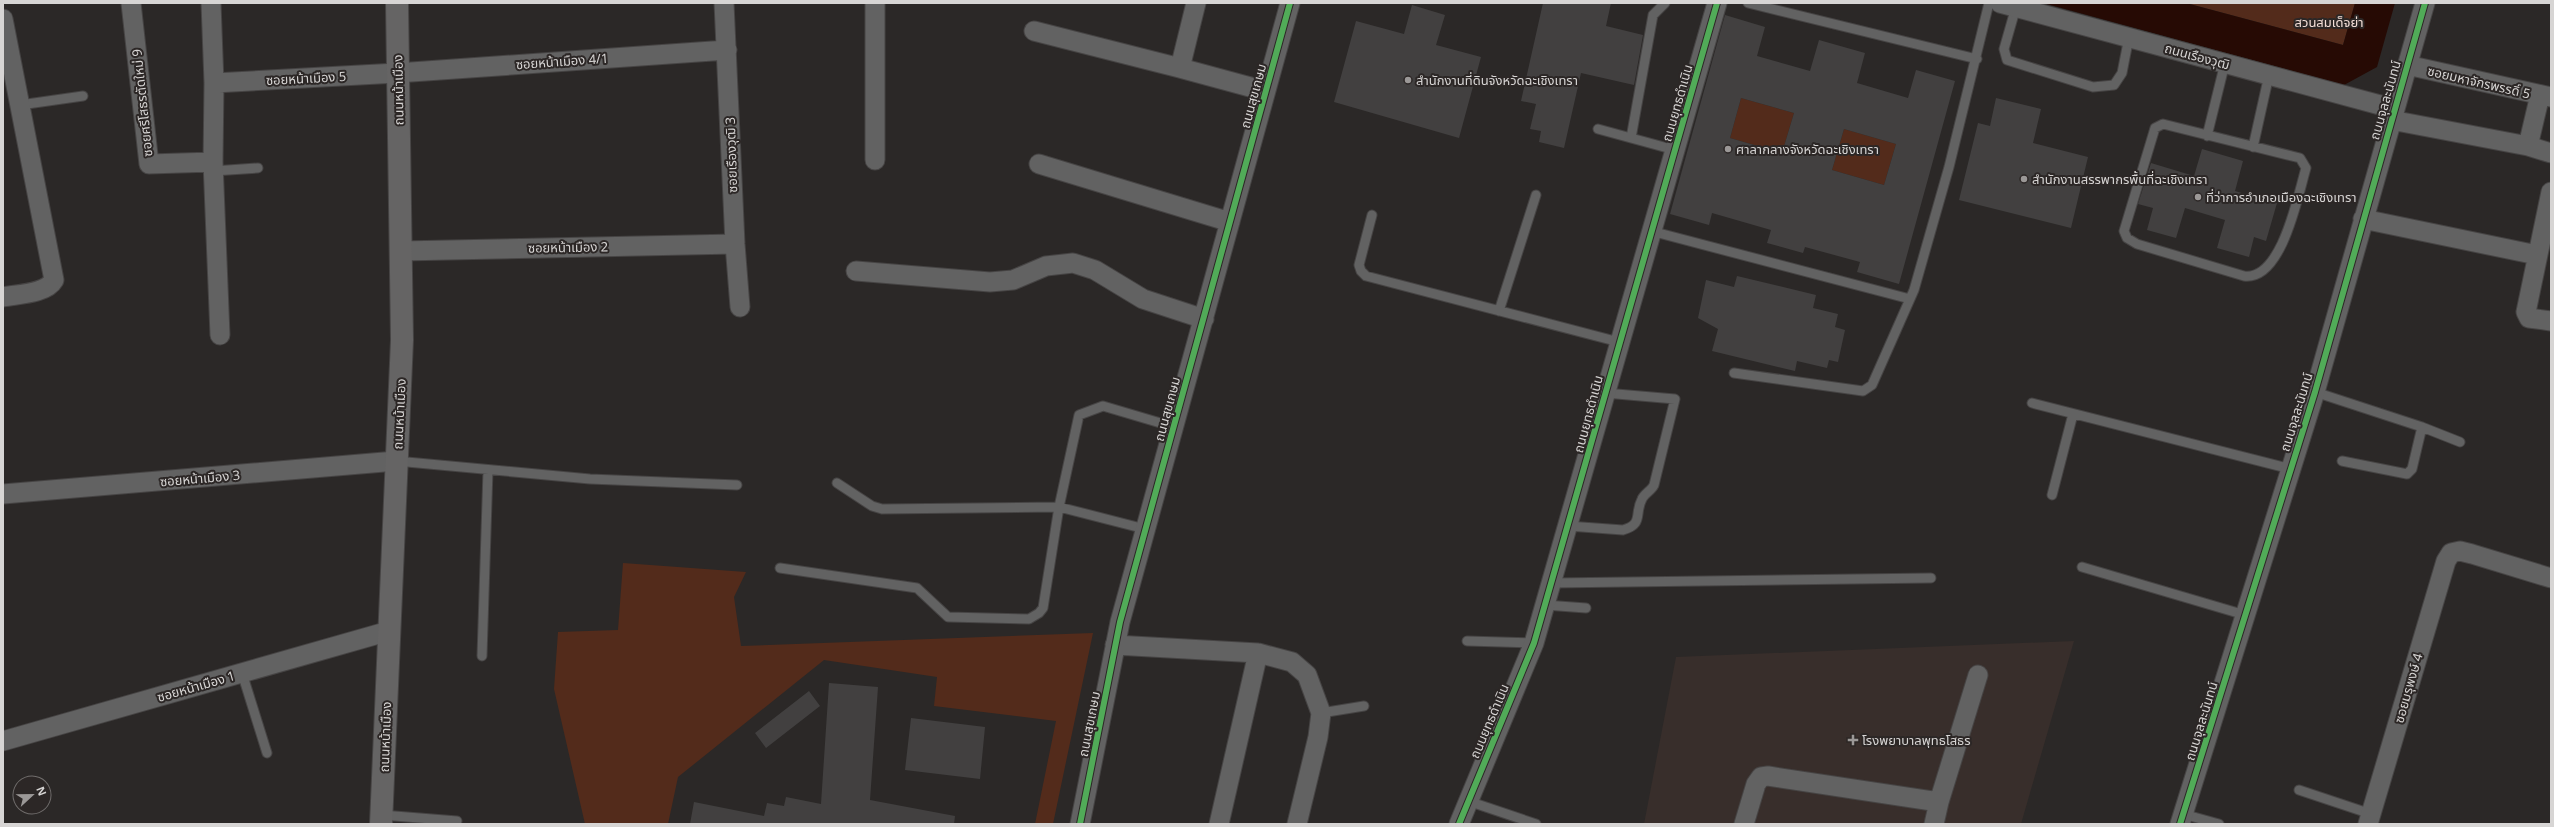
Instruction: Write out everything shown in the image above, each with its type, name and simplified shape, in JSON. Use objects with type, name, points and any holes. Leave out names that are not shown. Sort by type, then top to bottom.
[{"type":"street","name":"ซอยศรีโสธรตัดใหม่ 9","points":[[131,3],[149,164],[213,166]]},
{"type":"street","points":[[211,3],[214,83],[213,166],[220,335]]},
{"type":"street","name":"ถนนหน้าเมือง","points":[[381,820],[402,340],[397,3]]},
{"type":"street","name":"ซอยเรืองวุฒิ 3","points":[[724,3],[735,244],[740,307]]},
{"type":"street","points":[[875,3],[876,160]]},
{"type":"street","points":[[1180,68],[1196,3]]},
{"type":"street","name":"ถนนสุขเกษม","points":[[1080,824],[1115,645],[1265,90],[1290,3]]},
{"type":"street","name":"ถนนยุทธดำเนิน","points":[[1459,824],[1534,643],[1717,3]]},
{"type":"street","name":"ถนนจุลละนันทน์","points":[[2182,819],[2315,392],[2424,3]]},
{"type":"street","name":"ถนนเรืองวุฒิ","points":[[2008,5],[2269,75],[2393,114],[2528,146],[2551,153]]},
{"type":"street","points":[[3,19],[54,280],[51,285],[44,289],[3,297]]},
{"type":"street","points":[[1034,31],[1265,90]]},
{"type":"street","name":"ซอยหน้าเมือง 4/1","points":[[397,73],[727,50]]},
{"type":"street","name":"ซอยมหาจักรพรรดิ์ 5","points":[[2407,66],[2546,96]]},
{"type":"street","name":"ซอยหน้าเมือง 5","points":[[214,83],[397,73]]},
{"type":"street","points":[[2528,146],[2546,96]]},
{"type":"street","points":[[1039,164],[1230,222]]},
{"type":"street","points":[[2551,192],[2526,312],[2529,318],[2551,321]]},
{"type":"street","points":[[2363,219],[2537,255]]},
{"type":"street","name":"ซอยหน้าเมือง 2","points":[[401,251],[735,244]]},
{"type":"street","points":[[856,271],[990,282],[1013,280],[1046,266],[1073,264],[1095,270],[1143,299],[1204,319]]},
{"type":"street","name":"ซอยหน้าเมือง 3","points":[[3,494],[396,461]]},
{"type":"street","name":"ซอยมรุพงษ์ 4","points":[[2370,819],[2446,560],[2451,553],[2460,551],[2472,554],[2551,578]]},
{"type":"street","name":"ซอยหน้าเมือง 1","points":[[3,741],[389,631]]},
{"type":"street","points":[[1115,645],[1258,653],[1292,662],[1307,675],[1321,713],[1297,824]]},
{"type":"street","points":[[1219,824],[1258,653]]},
{"type":"street","points":[[1934,824],[1939,802],[1978,675]]},
{"type":"street","points":[[1744,824],[1756,784],[1762,777],[1768,776],[1939,802]]},
{"type":"lane","points":[[1631,138],[1653,15],[1665,3]]},
{"type":"lane","points":[[1748,3],[1977,59]]},
{"type":"lane","points":[[1734,373],[1863,391],[1872,385],[1878,375],[1910,299],[1946,175],[1977,59],[1989,3]]},
{"type":"lane","points":[[2008,5],[2004,49],[2007,60],[2093,87],[2114,85],[2122,73],[2129,38]]},
{"type":"lane","points":[[2207,136],[2225,63]]},
{"type":"lane","points":[[2253,147],[2269,75]]},
{"type":"lane","points":[[20,105],[83,96]]},
{"type":"lane","points":[[2162,124],[2207,136],[2300,158],[2306,165],[2291,221],[2270,264],[2263,271],[2254,276],[2244,276],[2129,240],[2124,231],[2155,128],[2162,124]]},
{"type":"lane","points":[[1598,129],[1675,150]]},
{"type":"lane","points":[[213,166],[258,168]]},
{"type":"lane","points":[[1499,311],[1536,194]]},
{"type":"lane","points":[[1372,215],[1359,265],[1361,271],[1366,276],[1619,342]]},
{"type":"lane","points":[[1651,231],[1910,299]]},
{"type":"lane","points":[[2315,392],[2422,427],[2460,442]]},
{"type":"lane","points":[[1568,526],[1623,530],[1630,528],[1638,519],[1642,499],[1650,492],[1654,485],[1675,399],[1605,393]]},
{"type":"lane","points":[[2032,403],[2290,469]]},
{"type":"lane","points":[[780,568],[917,588],[948,617],[1029,619],[1039,613],[1043,608],[1059,507],[1079,416],[1103,406],[1174,427]]},
{"type":"lane","points":[[2052,495],[2073,414]]},
{"type":"lane","points":[[2342,460],[2407,474],[2412,469],[2422,427]]},
{"type":"lane","points":[[396,461],[590,479],[737,485]]},
{"type":"lane","points":[[482,656],[488,470]]},
{"type":"lane","points":[[838,483],[872,506],[882,509],[1059,507],[1146,529]]},
{"type":"lane","points":[[2082,567],[2245,615]]},
{"type":"lane","points":[[1552,583],[1931,578]]},
{"type":"lane","points":[[1545,605],[1586,608]]},
{"type":"lane","points":[[1467,641],[1534,643]]},
{"type":"lane","points":[[242,673],[268,753]]},
{"type":"lane","points":[[1321,713],[1364,706]]},
{"type":"lane","points":[[2299,790],[2370,819]]},
{"type":"lane","points":[[1468,800],[1536,824]]},
{"type":"lane","points":[[2182,819],[2219,824]]},
{"type":"lane","points":[[381,820],[457,821]]},
{"type":"shaded area","points":[[2043,3],[2186,3],[2343,45],[2355,3],[2395,3],[2377,67],[2344,85]]},
{"type":"shaded area","name":"โรงพยาบาลพุทธโสธร","points":[[2074,641],[2021,824],[1644,824],[1676,657]]},
{"type":"green space","name":"สวนสมเด็จย่า","points":[[2186,3],[2355,3],[2343,45]]},
{"type":"green space","points":[[1741,98],[1794,113],[1782,153],[1730,138]]},
{"type":"green space","points":[[1844,129],[1896,144],[1884,185],[1832,170]]},
{"type":"green space","points":[[623,563],[746,572],[734,597],[741,646],[1093,633],[1053,824],[1035,824],[1056,721],[934,706],[937,677],[824,660],[678,777],[668,824],[585,824],[554,689],[558,632],[618,630]]},
{"type":"building","points":[[1543,3],[1611,3],[1606,26],[1643,35],[1634,85],[1581,73],[1564,148],[1539,142],[1541,131],[1530,129],[1536,104],[1521,101]]},
{"type":"building","name":"สำนักงานที่ดินจังหวัดฉะเชิงเทรา","points":[[1412,5],[1445,15],[1436,45],[1481,57],[1459,138],[1334,102],[1356,21],[1404,34]]},
{"type":"building","name":"ศาลากลางจังหวัดฉะเชิงเทรา","points":[[1725,15],[1765,27],[1757,56],[1810,71],[1819,40],[1865,53],[1857,83],[1908,98],[1916,70],[1955,81],[1899,284],[1857,272],[1860,262],[1805,247],[1803,253],[1767,243],[1771,230],[1712,213],[1709,225],[1670,214]],"holes":[[[1741,98],[1794,113],[1782,153],[1730,138]],[[1844,129],[1896,144],[1884,185],[1832,170]]]},
{"type":"building","name":"สำนักงานสรรพากรพื้นที่ฉะเชิงเทรา","points":[[1996,98],[2041,109],[2033,143],[2088,157],[2071,228],[1959,200],[1978,123],[1990,126]]},
{"type":"building","name":"ที่ว่าการอำเภอเมืองฉะเชิงเทรา","points":[[2202,149],[2243,161],[2235,191],[2277,203],[2266,241],[2254,237],[2249,257],[2217,248],[2225,220],[2185,208],[2176,238],[2147,230],[2153,208],[2138,204],[2151,163],[2194,176]]},
{"type":"building","points":[[1737,276],[1816,295],[1813,308],[1838,314],[1835,327],[1845,330],[1838,362],[1829,360],[1827,368],[1797,361],[1795,371],[1712,351],[1718,329],[1698,318],[1706,280],[1734,287]]},
{"type":"building","points":[[829,683],[878,687],[870,800],[955,816],[954,824],[690,824],[694,802],[764,816],[767,803],[784,806],[786,797],[821,804]]},
{"type":"building","points":[[809,691],[820,706],[766,748],[755,733]]},
{"type":"building","points":[[911,718],[985,727],[980,779],[905,770]]},
{"type":"cycle path","points":[[1080,824],[1120,622],[1290,3]]},
{"type":"cycle path","points":[[1459,824],[1534,643],[1717,3]]},
{"type":"cycle path","points":[[2180,824],[2315,392],[2425,3]]},
{"type":"place","name":"สำนักงานที่ดินจังหวัดฉะเชิงเทรา","points":[[1408,80]]},
{"type":"place","name":"ศาลากลางจังหวัดฉะเชิงเทรา","points":[[1728,149]]},
{"type":"place","name":"สำนักงานสรรพากรพื้นที่ฉะเชิงเทรา","points":[[2024,179]]},
{"type":"place","name":"ที่ว่าการอำเภอเมืองฉะเชิงเทรา","points":[[2198,197]]},
{"type":"place","name":"โรงพยาบาลพุทธโสธร","points":[[1853,740]]}]
